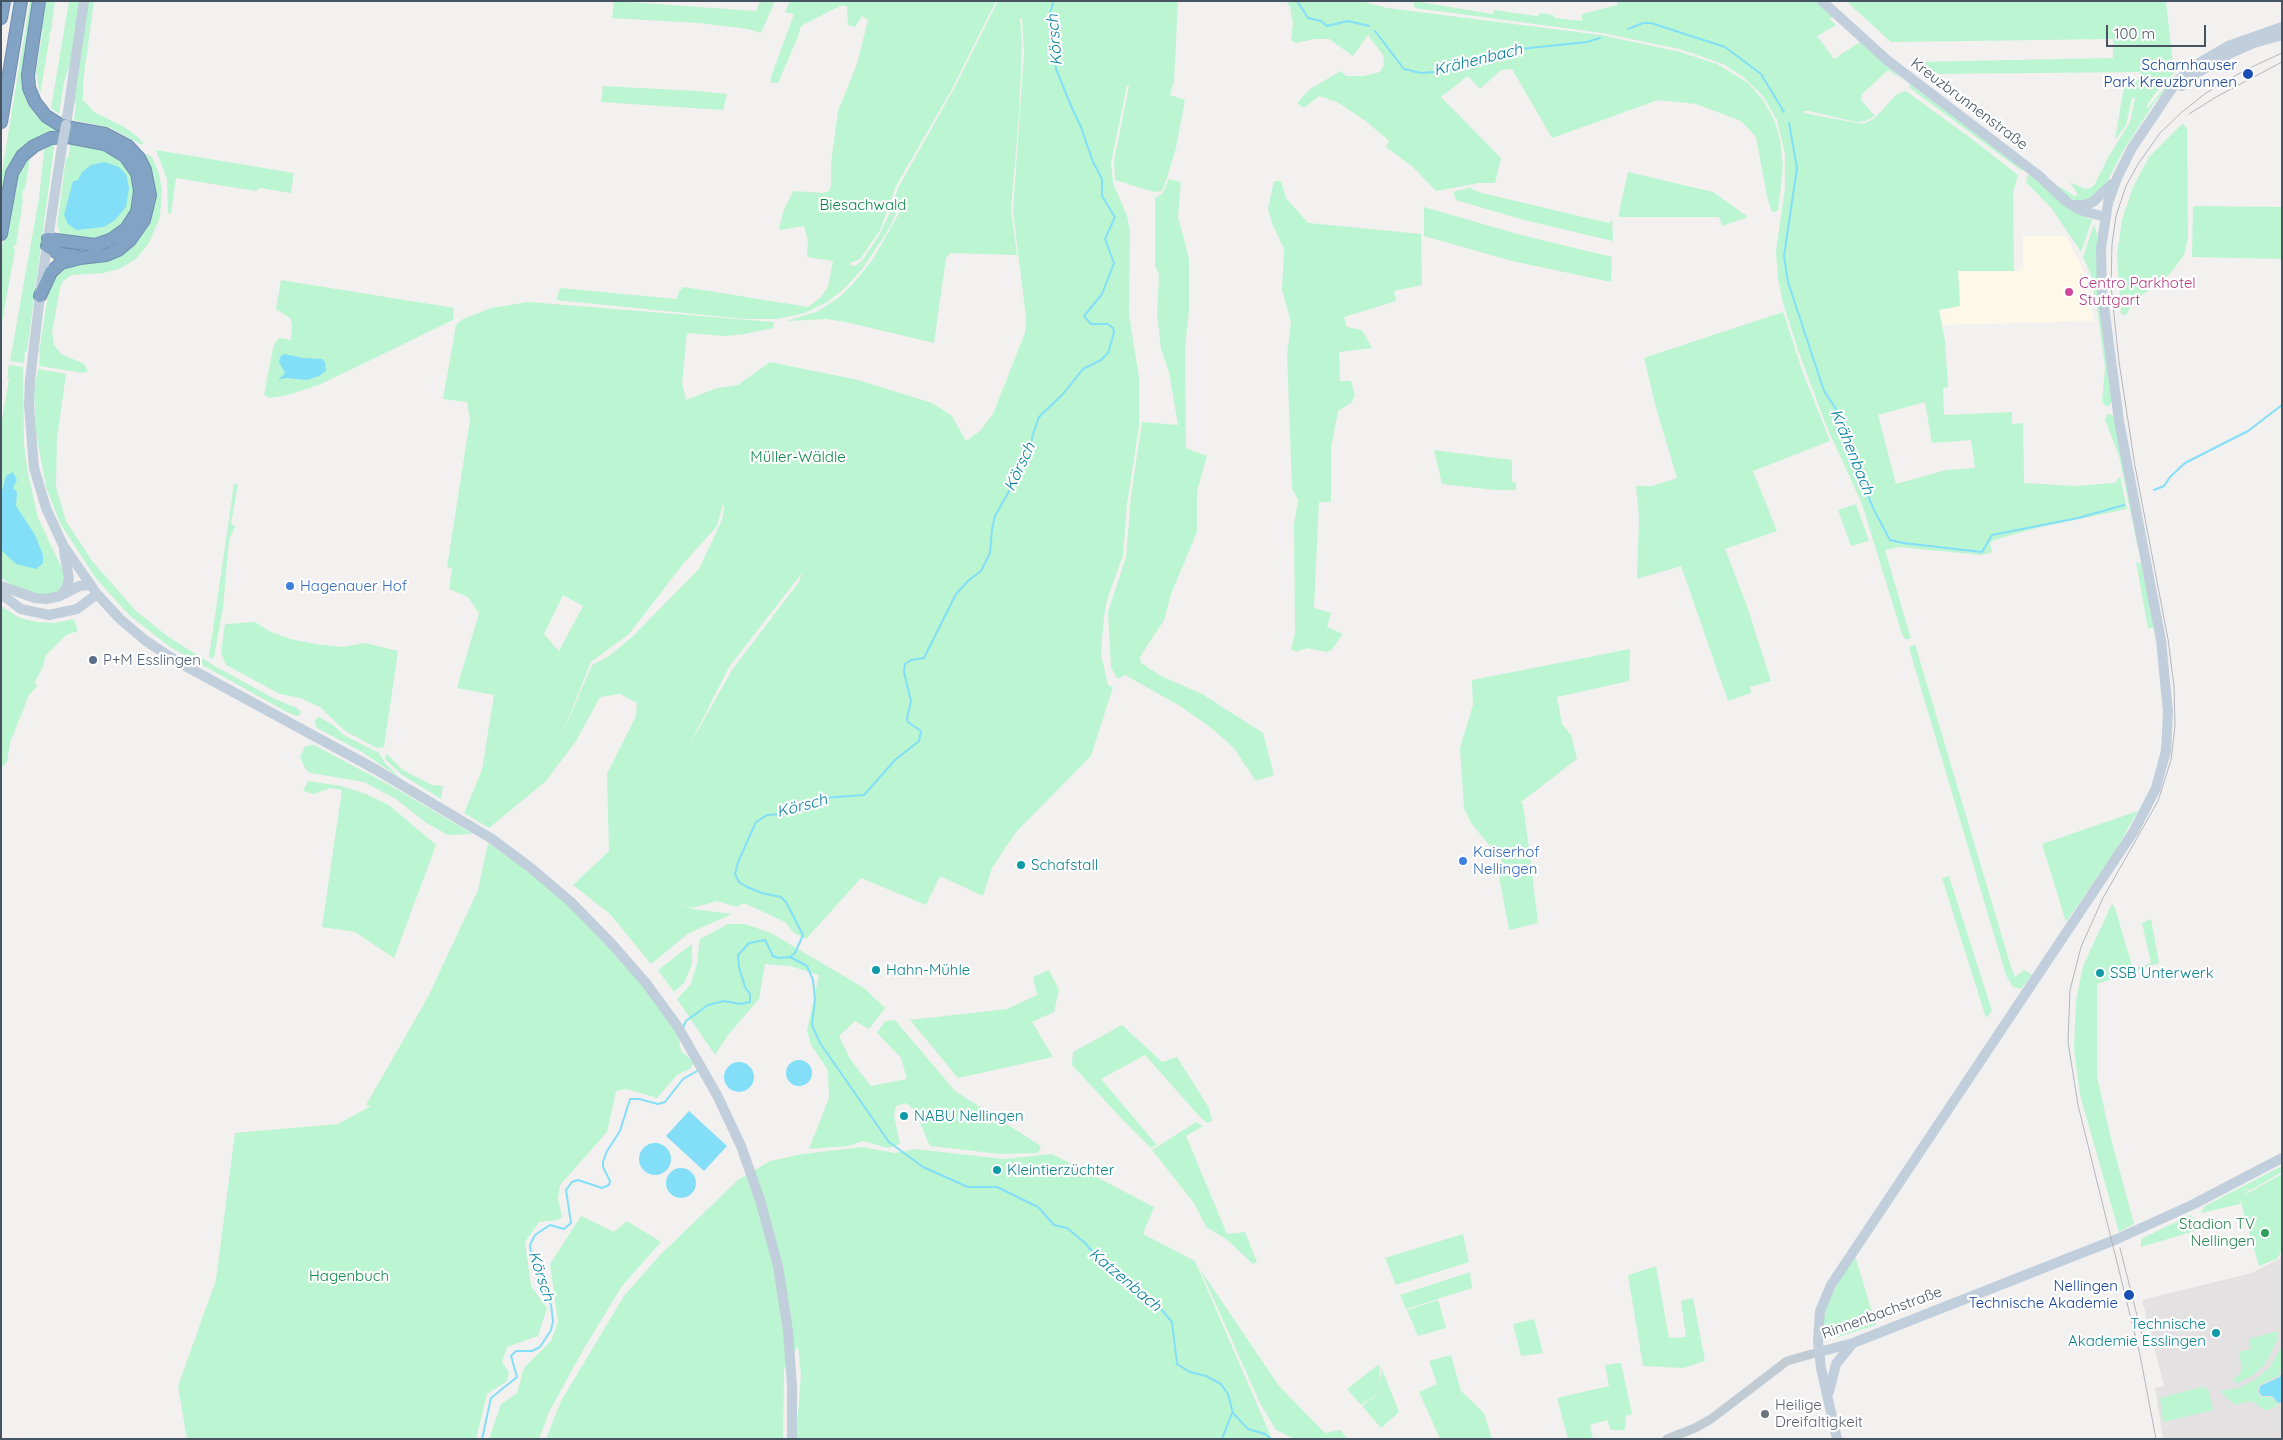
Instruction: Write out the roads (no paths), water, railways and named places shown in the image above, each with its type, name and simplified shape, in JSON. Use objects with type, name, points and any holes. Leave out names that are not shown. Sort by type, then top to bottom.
[{"type":"highway","points":[[1,18],[4,1]]},
{"type":"highway","points":[[1,122],[21,1]]},
{"type":"highway","points":[[39,1],[28,75],[29,88],[35,102],[46,116],[57,123],[72,128],[105,134],[128,146],[141,162],[150,187],[147,213],[133,236],[111,253],[63,262],[54,268],[40,296]]},
{"type":"highway","points":[[1,234],[11,176],[19,160],[34,146],[47,139],[68,137],[105,144],[122,154],[135,170],[140,188],[138,208],[126,228],[108,241],[95,245],[47,243]]},
{"type":"highway","points":[[47,243],[59,254],[80,258]]},
{"type":"main road","points":[[84,1],[47,243],[30,380],[29,426],[34,468],[46,508],[63,545],[97,594],[139,636],[178,662],[469,824],[517,857],[593,923],[646,983],[678,1027],[701,1064],[741,1146],[769,1229],[778,1266],[788,1331],[792,1439]]},
{"type":"main road","name":"Kreuzbrunnenstraße","points":[[1822,1],[1892,64],[2029,168],[2071,205],[2083,211],[2105,217]]},
{"type":"main road","points":[[1837,1439],[1819,1352],[1819,1318],[1823,1302],[1834,1279],[2134,831],[2152,796],[2162,768],[2167,742],[2168,712],[2164,667],[2152,586],[2119,421],[2101,270],[2105,217],[2117,178],[2142,130],[2177,81],[2212,54],[2251,36],[2282,27]]},
{"type":"main road","points":[[2170,92],[2229,54],[2282,35]]},
{"type":"main road","points":[[2071,205],[2085,205],[2093,202],[2104,194],[2117,178]]},
{"type":"main road","points":[[60,596],[66,589],[69,579],[63,545]]},
{"type":"main road","points":[[1,586],[35,598],[46,599],[60,596],[79,586],[90,585]]},
{"type":"main road","points":[[1,594],[21,609],[49,615],[77,609],[97,594]]},
{"type":"main road","name":"Rinnenbachstraße","points":[[1819,1352],[1853,1343],[2124,1236],[2192,1205],[2282,1158]]},
{"type":"main road","points":[[1828,1400],[1830,1384],[1836,1364],[1846,1349],[1853,1343]]},
{"type":"street","name":"Rinnenbachstraße","points":[[1667,1439],[1711,1420],[1787,1361],[1819,1352]]},
{"type":"water","points":[[104,162],[119,167],[126,174],[129,188],[126,207],[115,220],[104,227],[76,230],[68,224],[64,215],[73,181],[78,180],[82,172],[91,165]]},
{"type":"water","points":[[284,354],[322,359],[325,362],[326,371],[319,376],[307,380],[286,378],[278,380],[285,373],[279,362],[280,357]]},
{"type":"water","points":[[13,472],[17,480],[13,488],[17,492],[16,506],[35,535],[43,555],[43,563],[36,569],[16,564],[1,550],[2,491],[6,476]]},
{"type":"water","points":[[799,1060],[808,1064],[812,1073],[808,1082],[799,1086],[790,1082],[786,1073],[790,1064]]},
{"type":"water","points":[[739,1062],[750,1066],[754,1077],[750,1088],[739,1092],[728,1088],[724,1077],[728,1066]]},
{"type":"water","points":[[689,1111],[727,1146],[704,1171],[666,1136]]},
{"type":"water","points":[[655,1143],[666,1148],[671,1159],[666,1170],[655,1175],[644,1170],[639,1159],[644,1148]]},
{"type":"water","points":[[681,1168],[692,1172],[696,1183],[692,1194],[681,1198],[670,1194],[666,1183],[670,1172]]},
{"type":"water","points":[[2282,1371],[2282,1402],[2278,1403],[2272,1396],[2262,1396],[2259,1392],[2260,1386],[2280,1377]]},
{"type":"waterway","name":"Körsch","points":[[683,1028],[686,1021],[708,1005],[724,1001],[741,1004],[750,1002],[750,994],[745,987],[739,967],[738,955],[749,943],[765,940],[773,956],[779,958],[790,957],[795,953],[803,935],[786,902],[781,897],[762,893],[747,887],[739,882],[735,874],[738,862],[756,822],[767,815],[784,814],[823,798],[864,795],[895,760],[919,741],[921,731],[908,722],[907,718],[911,701],[904,672],[905,664],[911,660],[924,658],[956,594],[981,571],[990,553],[995,516],[1030,454],[1032,437],[1039,417],[1063,394],[1083,369],[1101,360],[1108,353],[1114,333],[1113,328],[1108,324],[1091,324],[1084,316],[1102,294],[1114,263],[1105,239],[1115,217],[1102,196],[1102,179],[1093,162],[1081,127],[1056,69],[1050,12],[1054,1]]},
{"type":"waterway","name":"Krähenbach","points":[[1297,1],[1308,18],[1321,21],[1327,26],[1348,21],[1369,26]]},
{"type":"waterway","name":"Krähenbach","points":[[1628,29],[1643,23],[1651,23],[1725,47],[1761,74],[1784,112]]},
{"type":"waterway","name":"Krähenbach","points":[[1375,31],[1404,69],[1421,73],[1447,71],[1520,49],[1587,42],[1600,38]]},
{"type":"waterway","name":"Krähenbach","points":[[1789,123],[1797,168],[1784,256],[1788,282],[1824,391],[1836,409],[1863,484],[1890,540],[1982,552],[1992,535],[2078,518],[2124,505]]},
{"type":"waterway","name":"Krähenbach","points":[[2154,490],[2164,486],[2170,477],[2185,463],[2248,431],[2282,405]]},
{"type":"waterway","name":"Katzenbach","points":[[790,957],[807,966],[813,980],[815,1000],[812,1025],[820,1043],[889,1142],[923,1167],[968,1187],[997,1187],[1038,1207],[1054,1225],[1067,1228],[1084,1242],[1105,1266],[1123,1275],[1153,1300],[1172,1322],[1177,1364],[1190,1372],[1206,1376],[1221,1384],[1228,1394],[1233,1413],[1248,1429],[1265,1434],[1271,1439]]},
{"type":"waterway","name":"Körsch","points":[[482,1439],[491,1398],[517,1377],[511,1356],[516,1351],[532,1351],[540,1347],[551,1330],[553,1321],[551,1305],[531,1254],[530,1245],[535,1235],[550,1225],[564,1229],[571,1223],[566,1190],[572,1182],[578,1180],[602,1188],[609,1185],[610,1181],[603,1167],[603,1162],[607,1151],[620,1131],[630,1099],[639,1099],[658,1104],[665,1102],[683,1079],[699,1070]]},
{"type":"waterway","points":[[1222,1439],[1232,1413]]},
{"type":"tram line","points":[[2156,1439],[2140,1355],[2078,1105],[2068,1042],[2070,990],[2081,947],[2103,898],[2158,801],[2171,760],[2175,725],[2174,686],[2168,639],[2135,466],[2119,362],[2111,286],[2112,244],[2116,216],[2126,186],[2138,164],[2160,133],[2206,93],[2245,70],[2282,53]]},
{"type":"tram line","points":[[2189,114],[2216,97],[2282,62]]},
{"type":"tram line","points":[[2120,1248],[2145,1347]]},
{"type":"place","name":"Scharnhauser Park Kreuzbrunnen","points":[[2248,74]]},
{"type":"place","name":"Centro Parkhotel Stuttgart","points":[[2069,292]]},
{"type":"place","name":"Hagenauer Hof","points":[[290,586]]},
{"type":"place","name":"P+M Esslingen","points":[[93,660]]},
{"type":"place","name":"Kaiserhof Nellingen","points":[[1463,861]]},
{"type":"place","name":"Schafstall","points":[[1021,865]]},
{"type":"place","name":"Hahn-Mühle","points":[[876,970]]},
{"type":"place","name":"SSB Unterwerk","points":[[2100,973]]},
{"type":"place","name":"NABU Nellingen","points":[[904,1116]]},
{"type":"place","name":"Kleintierzüchter","points":[[997,1170]]},
{"type":"place","name":"Stadion TV Nellingen","points":[[2265,1233]]},
{"type":"place","name":"Nellingen Technische Akademie","points":[[2129,1295]]},
{"type":"place","name":"Technische Akademie Esslingen","points":[[2216,1333]]},
{"type":"place","name":"Heilige Dreifaltigkeit","points":[[1765,1414]]},
{"type":"park label","name":"Biesachwald","points":[[863,205]]},
{"type":"park label","name":"Müller-Wäldle","points":[[798,457]]},
{"type":"park label","name":"Hagenbuch","points":[[349,1276]]}]
